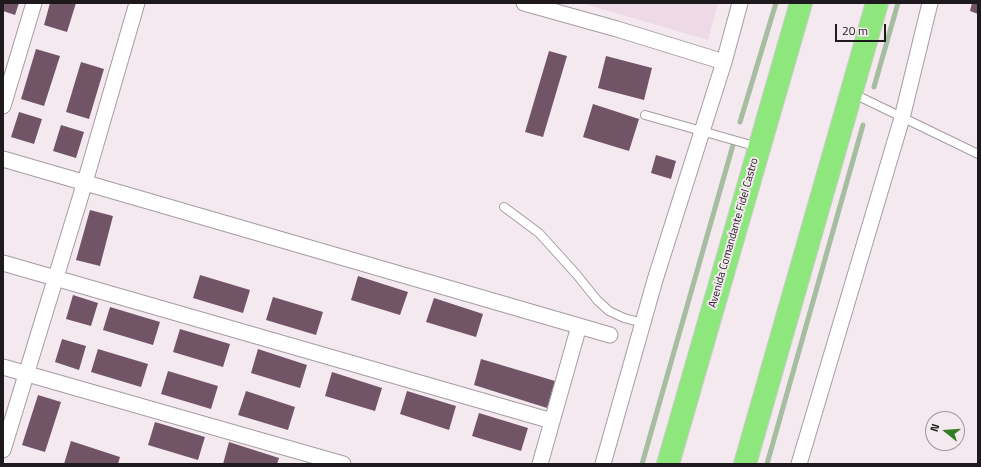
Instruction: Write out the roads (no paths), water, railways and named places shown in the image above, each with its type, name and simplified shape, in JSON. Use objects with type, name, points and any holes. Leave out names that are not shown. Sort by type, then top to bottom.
[{"type":"highway","name":"Avenida Comandante Fidel Castro","points":[[668,464],[801,3]]},
{"type":"highway","points":[[745,464],[877,3]]},
{"type":"street","points":[[3,106],[34,3]]},
{"type":"street","points":[[3,450],[85,182],[137,3]]},
{"type":"street","points":[[524,3],[617,29],[724,62]]},
{"type":"street","points":[[603,464],[655,280],[724,62],[740,3]]},
{"type":"street","points":[[799,464],[902,118],[930,3]]},
{"type":"street","points":[[3,159],[610,335]]},
{"type":"street","points":[[3,263],[552,421]]},
{"type":"street","points":[[540,464],[580,326]]},
{"type":"street","points":[[3,367],[343,464]]},
{"type":"lane","points":[[851,93],[978,154]]},
{"type":"lane","points":[[646,115],[759,147]]},
{"type":"lane","points":[[504,207],[539,233],[577,275],[597,300],[609,311],[624,318],[643,323]]},
{"type":"waterway","points":[[740,122],[776,3]]},
{"type":"waterway","points":[[874,87],[898,3]]},
{"type":"waterway","points":[[767,464],[863,125]]},
{"type":"waterway","points":[[642,464],[733,145]]}]
